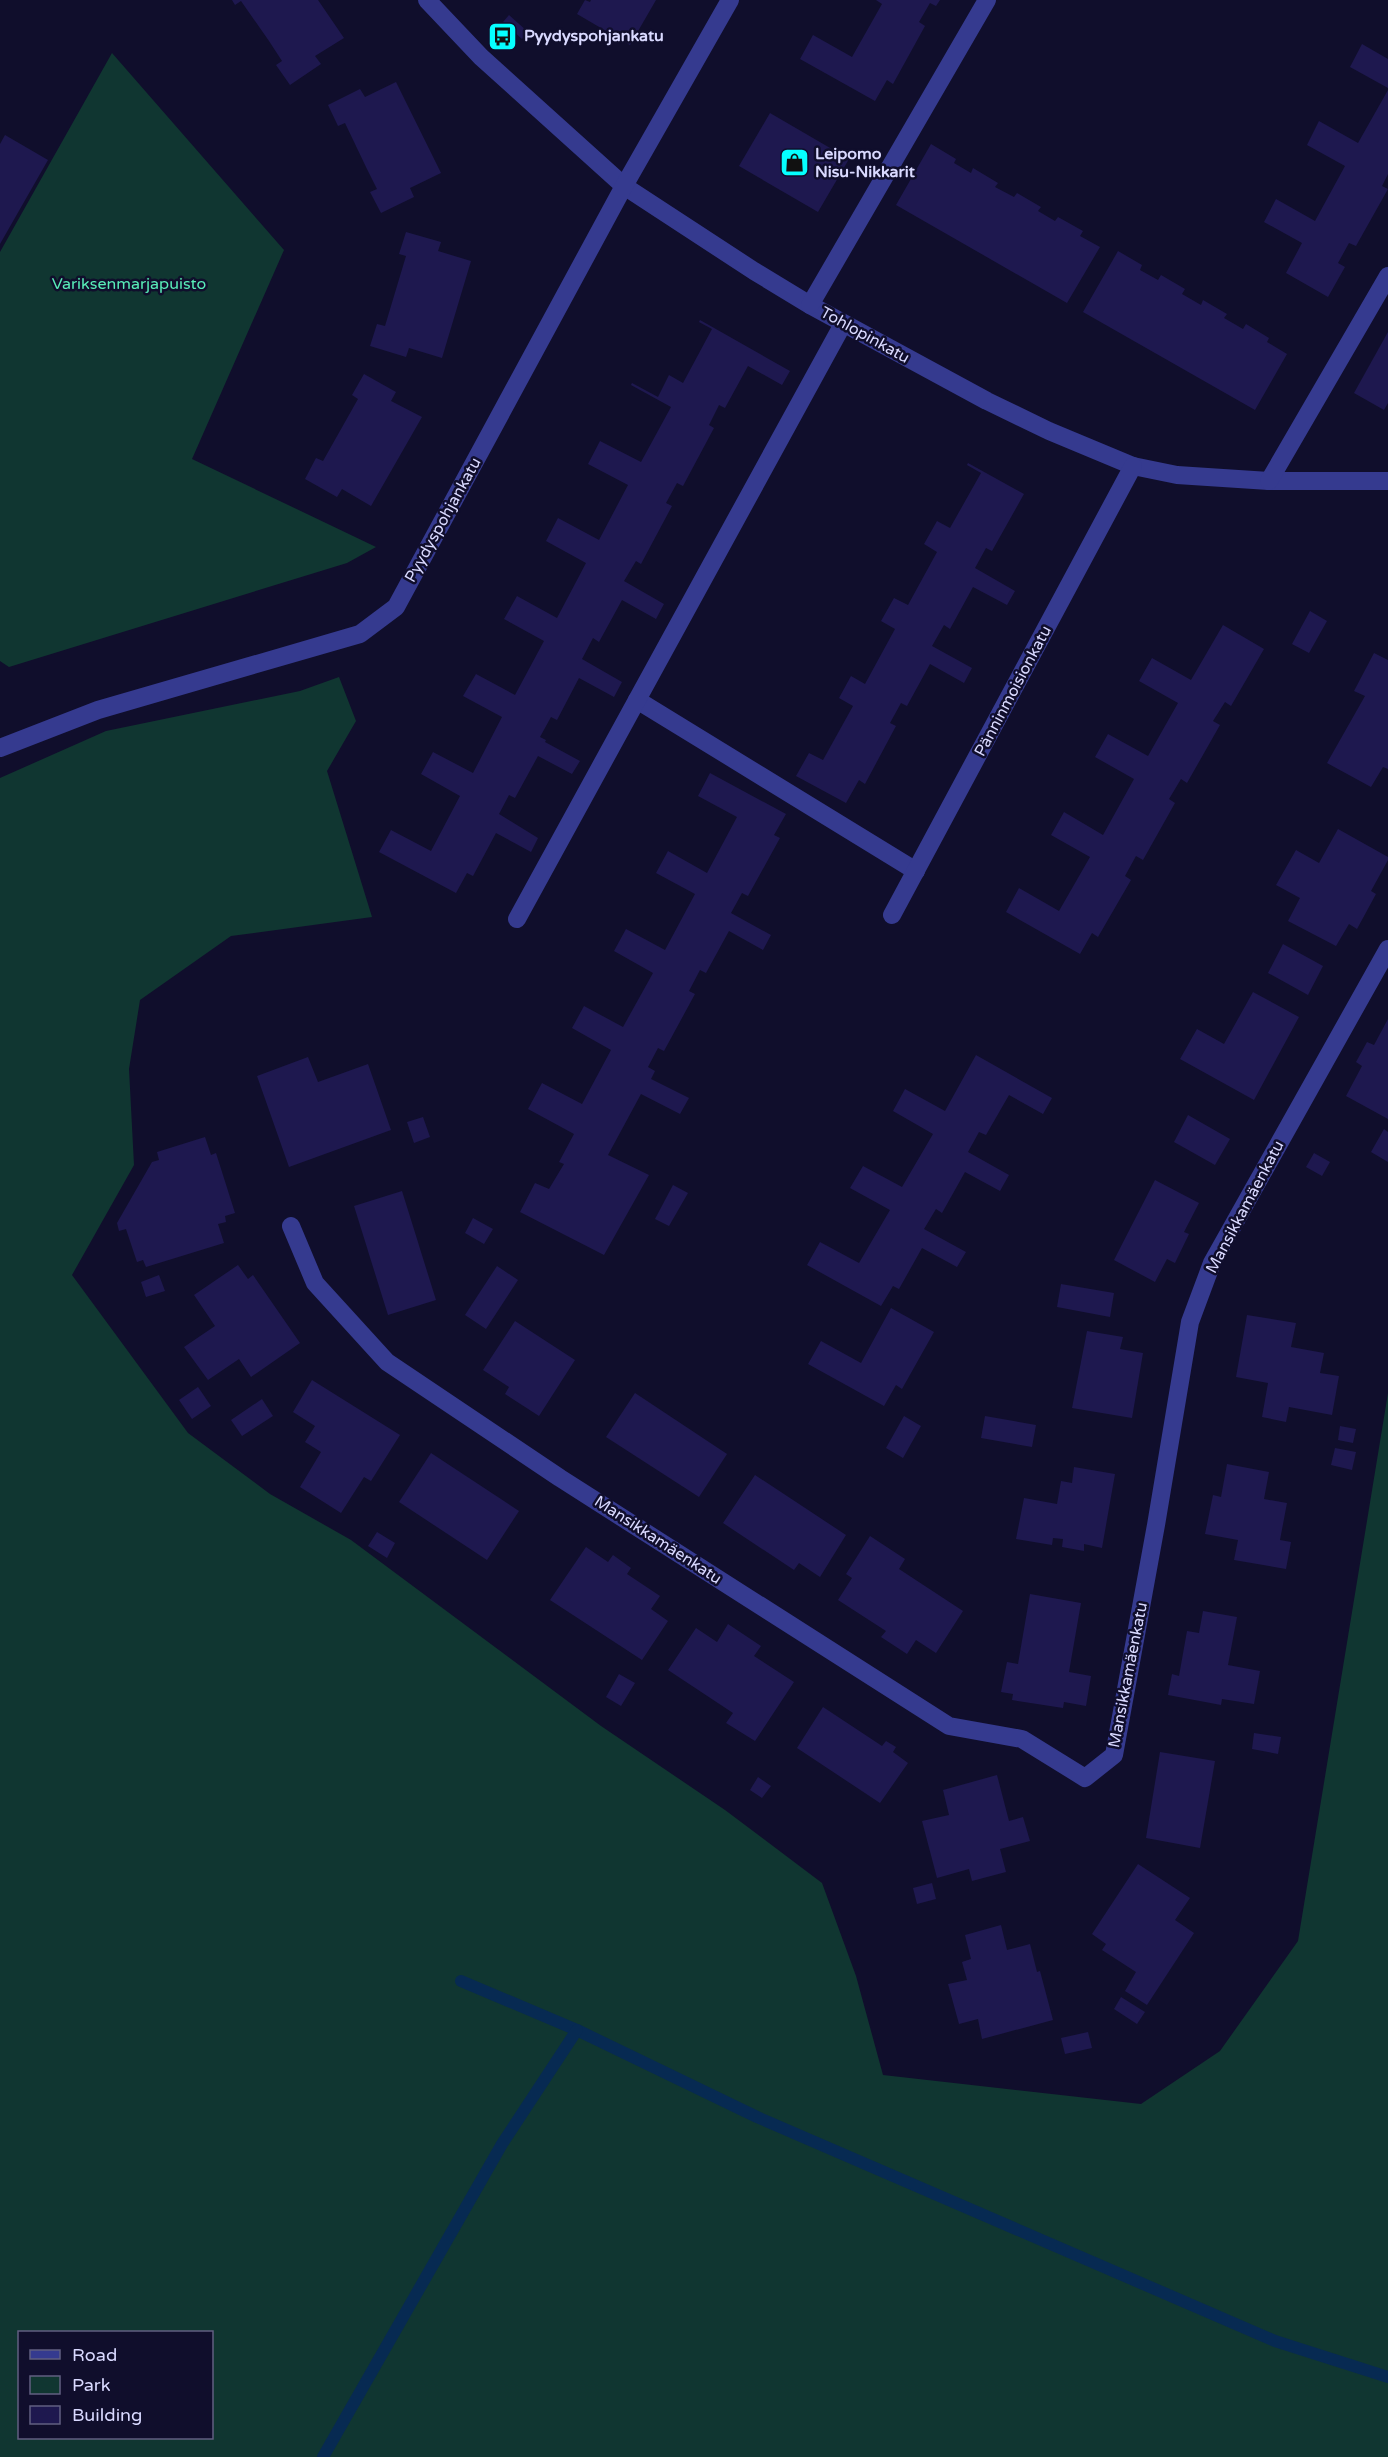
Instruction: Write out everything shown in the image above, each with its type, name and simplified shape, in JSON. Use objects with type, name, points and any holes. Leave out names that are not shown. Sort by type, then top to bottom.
[{"type":"street","name":"Tohlopinkatu","points":[[427,0],[481,57],[624,186],[810,305],[987,401],[1049,431],[1133,466],[1177,475],[1269,481],[1388,482]]},
{"type":"street","name":"Pyydyspohjankatu","points":[[0,748],[98,710],[360,634],[396,607],[624,186],[730,0]]},
{"type":"street","points":[[810,305],[987,0]]},
{"type":"street","points":[[1269,481],[1388,276]]},
{"type":"street","points":[[517,919],[843,324]]},
{"type":"street","name":"Pänninmoisionkatu","points":[[892,915],[1133,466]]},
{"type":"street","points":[[637,700],[916,871]]},
{"type":"street","name":"Mansikkamäenkatu","points":[[291,1226],[315,1283],[387,1362],[560,1478],[949,1726],[1022,1739],[1085,1778],[1114,1755],[1190,1322],[1212,1263],[1388,949]]},
{"type":"green space","name":"Variksenmarjapuisto","points":[[112,53],[284,250],[192,459],[376,547],[347,563],[9,667],[0,661],[0,252]]},
{"type":"green space","points":[[339,677],[356,721],[327,771],[372,917],[231,936],[140,1000],[129,1069],[134,1165],[72,1275],[188,1433],[270,1494],[351,1540],[601,1726],[725,1810],[822,1883],[856,1976],[883,2075],[1141,2104],[1220,2051],[1298,1941],[1388,1393],[1388,2457],[0,2457],[0,778],[106,731],[300,691]]},
{"type":"building","points":[[232,0],[318,0],[344,38],[315,56],[321,64],[290,85],[276,65],[282,61],[269,41],[241,1],[235,5]]},
{"type":"building","points":[[585,0],[590,2],[591,0],[656,0],[630,45],[577,14]]},
{"type":"building","points":[[876,0],[940,0],[936,6],[930,3],[919,22],[925,26],[893,84],[887,80],[875,101],[800,59],[813,35],[852,57],[882,4]]},
{"type":"building","points":[[509,15],[528,32],[522,39],[503,22]]},
{"type":"building","points":[[1362,44],[1388,59],[1388,88],[1350,67]]},
{"type":"building","points":[[396,82],[441,173],[410,188],[414,197],[381,213],[370,192],[377,189],[345,123],[338,126],[328,105],[360,89],[365,97]]},
{"type":"building","points":[[1388,90],[1388,174],[1382,186],[1388,189],[1356,246],[1349,243],[1338,263],[1345,267],[1328,297],[1286,273],[1302,243],[1264,222],[1276,199],[1315,221],[1345,166],[1307,145],[1319,121],[1358,143]]},
{"type":"building","points":[[770,113],[849,159],[818,212],[739,166]]},
{"type":"building","points":[[5,135],[48,160],[0,244],[0,144]]},
{"type":"building","points":[[931,144],[956,159],[954,163],[971,173],[973,168],[998,183],[995,187],[1014,197],[1017,193],[1041,207],[1038,211],[1055,221],[1058,217],[1083,231],[1080,236],[1100,247],[1067,303],[896,205]]},
{"type":"building","points":[[406,232],[441,242],[438,251],[471,261],[442,358],[409,348],[406,357],[370,346],[377,324],[385,326],[406,256],[399,254]]},
{"type":"building","points":[[1118,251],[1142,265],[1140,270],[1158,280],[1161,275],[1185,289],[1182,294],[1201,305],[1203,300],[1227,314],[1224,318],[1243,329],[1246,324],[1269,338],[1267,342],[1287,354],[1255,410],[1083,312]]},
{"type":"building","points":[[700,320],[790,371],[782,385],[748,366],[725,408],[719,405],[709,425],[714,428],[683,486],[677,483],[666,503],[672,506],[641,564],[636,561],[624,581],[664,604],[656,619],[622,600],[599,642],[593,638],[582,659],[622,682],[614,697],[579,678],[557,720],[551,717],[540,737],[580,761],[572,774],[538,756],[515,798],[509,795],[499,814],[538,838],[531,852],[496,833],[473,876],[467,873],[456,893],[379,852],[391,830],[431,851],[460,796],[421,774],[433,752],[473,773],[502,717],[463,696],[476,674],[515,695],[544,641],[504,619],[517,596],[557,618],[586,563],[546,541],[558,518],[599,540],[628,485],[588,464],[600,441],[641,462],[671,407],[631,385],[632,383],[658,397],[669,375],[683,383],[712,329],[699,322]]},
{"type":"building","points":[[1388,332],[1388,403],[1384,410],[1354,393]]},
{"type":"building","points":[[364,374],[396,392],[391,401],[422,417],[371,506],[342,489],[337,497],[305,479],[316,458],[323,461],[358,399],[352,395]]},
{"type":"building","points":[[968,463],[1024,494],[992,551],[986,548],[975,568],[1015,591],[1007,605],[973,587],[950,629],[944,625],[932,646],[972,668],[964,683],[930,664],[907,706],[901,703],[890,723],[896,726],[865,784],[859,780],[846,803],[796,776],[809,753],[823,760],[853,706],[839,698],[851,676],[865,684],[895,629],[881,621],[894,598],[908,605],[937,552],[924,544],[937,521],[950,528],[981,473],[967,465]]},
{"type":"building","points":[[1310,611],[1327,621],[1309,653],[1292,644]]},
{"type":"building","points":[[1223,625],[1264,649],[1231,706],[1225,702],[1213,721],[1220,725],[1187,783],[1181,779],[1169,799],[1175,803],[1143,860],[1136,856],[1125,876],[1131,880],[1098,937],[1092,933],[1080,954],[1006,912],[1019,888],[1059,911],[1090,857],[1051,835],[1064,812],[1103,835],[1134,779],[1095,757],[1108,734],[1148,756],[1178,703],[1139,681],[1152,658],[1191,680]]},
{"type":"building","points":[[1374,653],[1388,660],[1388,769],[1383,767],[1371,787],[1327,763],[1365,696],[1354,691]]},
{"type":"building","points":[[710,773],[786,814],[774,835],[780,838],[748,896],[742,893],[731,913],[771,935],[763,950],[729,931],[706,973],[700,970],[689,991],[695,994],[664,1051],[658,1048],[648,1067],[655,1071],[651,1079],[689,1098],[680,1114],[641,1094],[608,1155],[649,1175],[604,1255],[520,1212],[535,1183],[549,1189],[564,1164],[559,1162],[574,1134],[528,1109],[542,1083],[582,1104],[611,1050],[572,1028],[584,1006],[623,1027],[653,973],[614,951],[626,929],[665,950],[695,894],[656,873],[668,851],[707,873],[737,817],[698,796]]},
{"type":"building","points":[[1338,829],[1388,857],[1388,860],[1371,891],[1376,894],[1357,929],[1349,924],[1336,946],[1288,921],[1300,898],[1276,885],[1296,850],[1319,863]]},
{"type":"building","points":[[1283,944],[1323,966],[1308,995],[1268,973]]},
{"type":"building","points":[[1253,992],[1299,1017],[1254,1100],[1180,1059],[1197,1029],[1224,1044]]},
{"type":"building","points":[[1388,1019],[1388,1119],[1346,1096],[1362,1066],[1356,1062],[1367,1042],[1374,1045]]},
{"type":"building","points":[[976,1055],[1052,1098],[1043,1114],[1009,1095],[986,1135],[979,1132],[968,1152],[1009,1175],[1000,1191],[965,1172],[942,1213],[936,1209],[924,1229],[966,1252],[957,1267],[922,1248],[899,1289],[893,1286],[881,1306],[807,1265],[820,1242],[859,1263],[890,1210],[850,1188],[863,1166],[902,1187],[933,1134],[893,1111],[905,1089],[945,1111]]},
{"type":"building","points":[[308,1057],[318,1082],[368,1064],[391,1130],[289,1167],[257,1076]]},
{"type":"building","points":[[1188,1115],[1230,1139],[1215,1165],[1174,1142]]},
{"type":"building","points":[[423,1117],[430,1137],[414,1143],[407,1122]]},
{"type":"building","points":[[1384,1129],[1388,1132],[1388,1162],[1371,1152]]},
{"type":"building","points":[[205,1137],[211,1155],[216,1153],[235,1213],[225,1216],[226,1222],[218,1224],[224,1243],[146,1267],[143,1260],[137,1262],[126,1229],[119,1231],[117,1223],[152,1162],[159,1160],[157,1152]]},
{"type":"building","points":[[1314,1153],[1330,1162],[1322,1176],[1306,1167]]},
{"type":"building","points":[[1155,1180],[1199,1203],[1184,1232],[1189,1234],[1175,1263],[1167,1259],[1155,1282],[1114,1260]]},
{"type":"building","points":[[673,1185],[688,1193],[669,1226],[655,1219]]},
{"type":"building","points":[[402,1191],[436,1300],[388,1315],[354,1206]]},
{"type":"building","points":[[473,1218],[493,1229],[484,1244],[465,1233]]},
{"type":"building","points":[[238,1265],[248,1279],[253,1275],[300,1343],[251,1377],[239,1359],[208,1380],[184,1347],[215,1326],[194,1295]]},
{"type":"building","points":[[497,1266],[518,1280],[486,1329],[465,1315]]},
{"type":"building","points":[[159,1275],[165,1291],[146,1297],[141,1282]]},
{"type":"building","points":[[1061,1284],[1114,1293],[1110,1317],[1057,1307]]},
{"type":"building","points":[[891,1308],[934,1332],[902,1389],[896,1385],[884,1406],[808,1364],[821,1341],[861,1363]]},
{"type":"building","points":[[1247,1315],[1296,1323],[1291,1347],[1324,1353],[1320,1373],[1339,1376],[1332,1415],[1289,1407],[1286,1422],[1262,1417],[1268,1383],[1236,1377]]},
{"type":"building","points":[[515,1321],[575,1360],[539,1416],[505,1394],[509,1387],[483,1370]]},
{"type":"building","points":[[1087,1331],[1123,1337],[1120,1349],[1143,1353],[1132,1418],[1072,1408]]},
{"type":"building","points":[[312,1380],[400,1435],[371,1481],[364,1477],[341,1513],[300,1487],[321,1452],[305,1442],[315,1426],[293,1412]]},
{"type":"building","points":[[198,1387],[211,1406],[192,1419],[179,1400]]},
{"type":"building","points":[[635,1393],[727,1454],[699,1497],[606,1437]]},
{"type":"building","points":[[262,1399],[273,1416],[242,1436],[231,1420]]},
{"type":"building","points":[[904,1416],[921,1426],[903,1458],[886,1448]]},
{"type":"building","points":[[985,1416],[1036,1425],[1032,1447],[981,1438]]},
{"type":"building","points":[[1340,1426],[1356,1429],[1353,1443],[1338,1440]]},
{"type":"building","points":[[1335,1448],[1356,1452],[1352,1470],[1331,1465]]},
{"type":"building","points":[[431,1453],[519,1511],[487,1560],[399,1502]]},
{"type":"building","points":[[1227,1464],[1269,1472],[1264,1499],[1287,1503],[1280,1540],[1291,1542],[1286,1569],[1234,1560],[1238,1540],[1205,1534],[1213,1495],[1221,1497]]},
{"type":"building","points":[[1074,1467],[1115,1474],[1102,1548],[1084,1544],[1084,1551],[1062,1547],[1063,1539],[1053,1538],[1052,1545],[1016,1539],[1024,1498],[1057,1504],[1061,1481],[1072,1483]]},
{"type":"building","points":[[755,1475],[846,1535],[820,1577],[799,1563],[794,1570],[723,1523]]},
{"type":"building","points":[[377,1532],[395,1543],[387,1558],[368,1546]]},
{"type":"building","points":[[870,1536],[905,1559],[899,1569],[963,1611],[936,1653],[916,1640],[907,1654],[881,1637],[886,1631],[838,1600],[852,1578],[846,1574]]},
{"type":"building","points":[[586,1547],[608,1562],[613,1555],[631,1568],[627,1574],[660,1596],[651,1609],[668,1621],[642,1660],[550,1600]]},
{"type":"building","points":[[1030,1594],[1081,1603],[1069,1672],[1091,1676],[1086,1706],[1064,1702],[1063,1708],[1012,1700],[1013,1694],[1001,1692],[1007,1662],[1018,1664]]},
{"type":"building","points":[[1203,1611],[1237,1617],[1228,1665],[1260,1671],[1254,1704],[1222,1699],[1221,1705],[1168,1695],[1172,1674],[1179,1676],[1187,1631],[1199,1633]]},
{"type":"building","points":[[728,1624],[761,1646],[754,1656],[794,1682],[755,1741],[726,1723],[733,1713],[668,1670],[696,1628],[717,1642]]},
{"type":"building","points":[[619,1674],[635,1683],[621,1706],[606,1697]]},
{"type":"building","points":[[823,1707],[882,1746],[886,1741],[896,1747],[893,1752],[908,1763],[880,1803],[797,1748]]},
{"type":"building","points":[[1254,1733],[1281,1737],[1278,1754],[1252,1749]]},
{"type":"building","points":[[1160,1752],[1215,1761],[1200,1848],[1146,1838]]},
{"type":"building","points":[[997,1775],[1009,1821],[1023,1817],[1030,1841],[1000,1849],[1006,1872],[972,1881],[969,1869],[937,1878],[922,1821],[949,1815],[943,1790]]},
{"type":"building","points":[[758,1777],[771,1786],[762,1798],[750,1790]]},
{"type":"building","points":[[1138,1864],[1190,1898],[1175,1920],[1194,1933],[1147,2005],[1125,1991],[1136,1972],[1102,1950],[1106,1944],[1092,1934]]},
{"type":"building","points":[[932,1883],[936,1899],[917,1904],[913,1888]]},
{"type":"building","points":[[1001,1925],[1007,1950],[1030,1944],[1053,2020],[982,2039],[978,2019],[959,2024],[948,1984],[967,1980],[962,1962],[971,1959],[965,1935]]},
{"type":"building","points":[[1121,1997],[1145,2012],[1137,2024],[1114,2009]]},
{"type":"building","points":[[1088,2032],[1092,2048],[1065,2054],[1061,2038]]},
{"type":"waterway","points":[[461,1981],[577,2030],[757,2117],[1275,2341],[1388,2377]]},
{"type":"waterway","points":[[323,2457],[502,2144],[577,2030]]},
{"type":"place","name":"Pyydyspohjankatu","points":[[503,36]]},
{"type":"place","name":"Leipomo Nisu-Nikkarit","points":[[794,163]]}]
